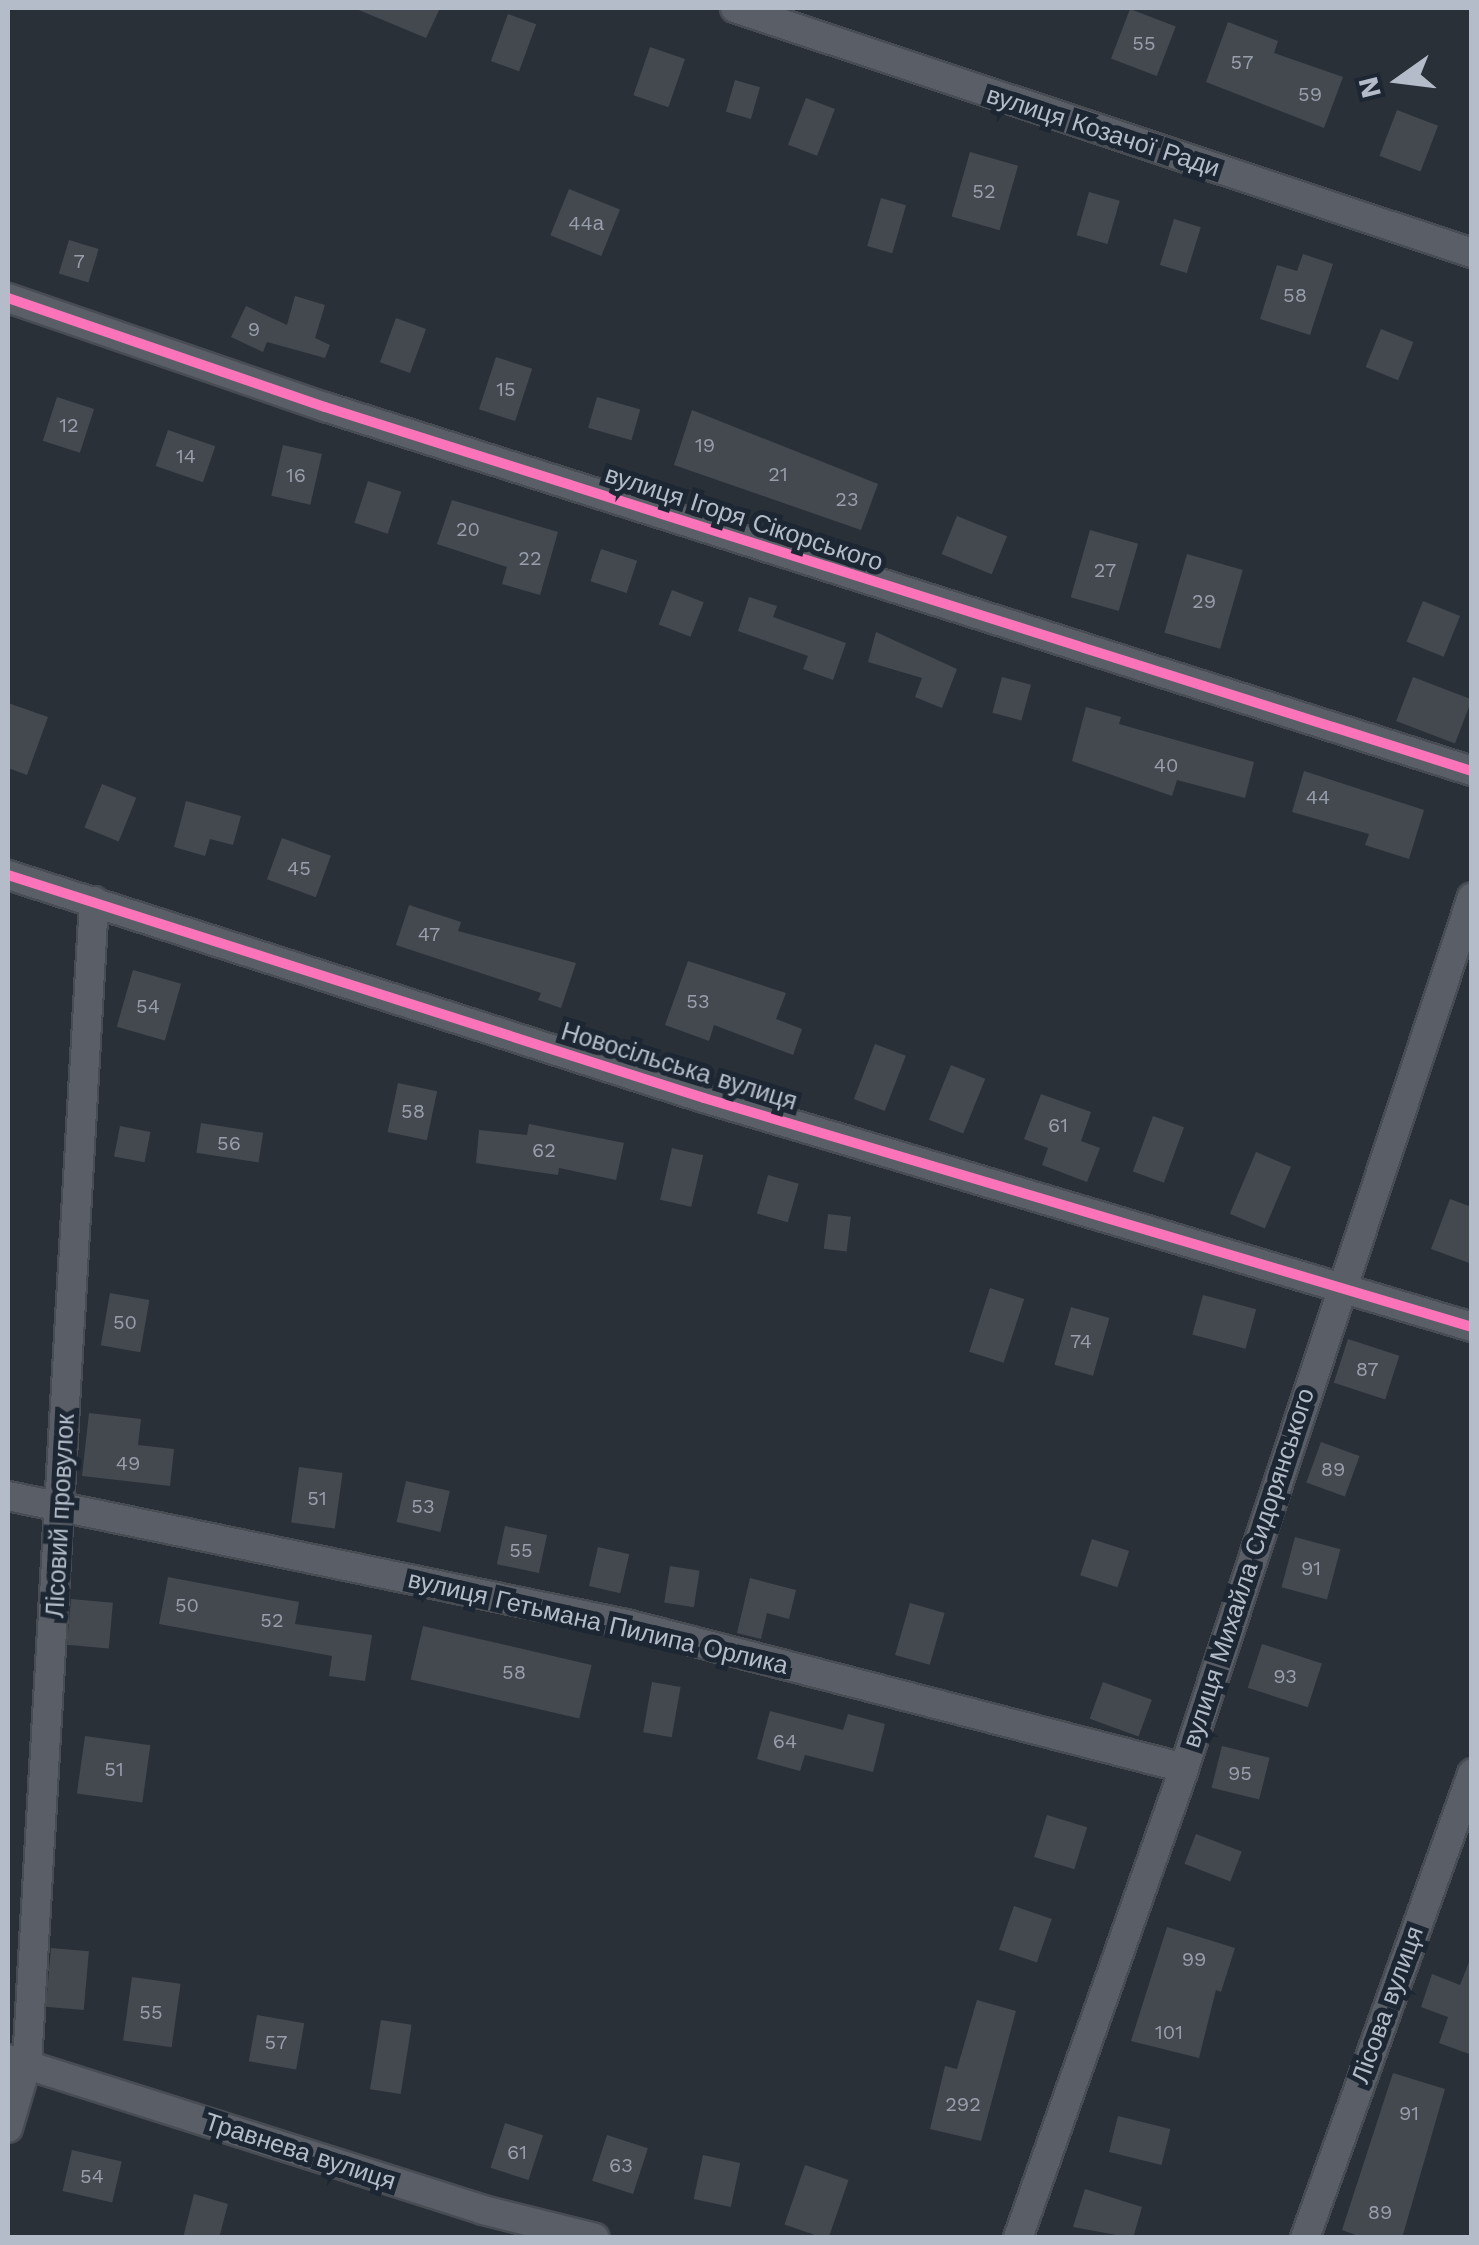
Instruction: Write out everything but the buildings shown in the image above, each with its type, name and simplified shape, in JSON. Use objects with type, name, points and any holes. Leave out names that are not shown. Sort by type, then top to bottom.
[{"type":"street","name":"вулиця Козачої Ради","points":[[735,8],[1472,254]]},
{"type":"street","name":"вулиця Ігоря Сікорського","points":[[8,298],[325,407],[1472,771]]},
{"type":"street","name":"Новосільська вулиця","points":[[8,875],[704,1098],[1341,1287]]},
{"type":"street","name":"вулиця Михайла Сидорянського","points":[[1018,2238],[1184,1768],[1472,896]]},
{"type":"street","name":"Лісовий провулок","points":[[8,2128],[17,2061],[62,1510],[94,902]]},
{"type":"street","points":[[1341,1287],[1472,1327]]},
{"type":"street","name":"вулиця Гетьмана Пилипа Орлика","points":[[8,1496],[626,1624],[1184,1768]]},
{"type":"street","name":"Лісова вулиця","points":[[1305,2238],[1472,1773]]},
{"type":"street","name":"Травнева вулиця","points":[[17,2061],[482,2210],[595,2238]]},
{"type":"cycle path","points":[[8,298],[325,407],[1472,771]]},
{"type":"cycle path","points":[[8,875],[704,1098],[1472,1327]]}]
